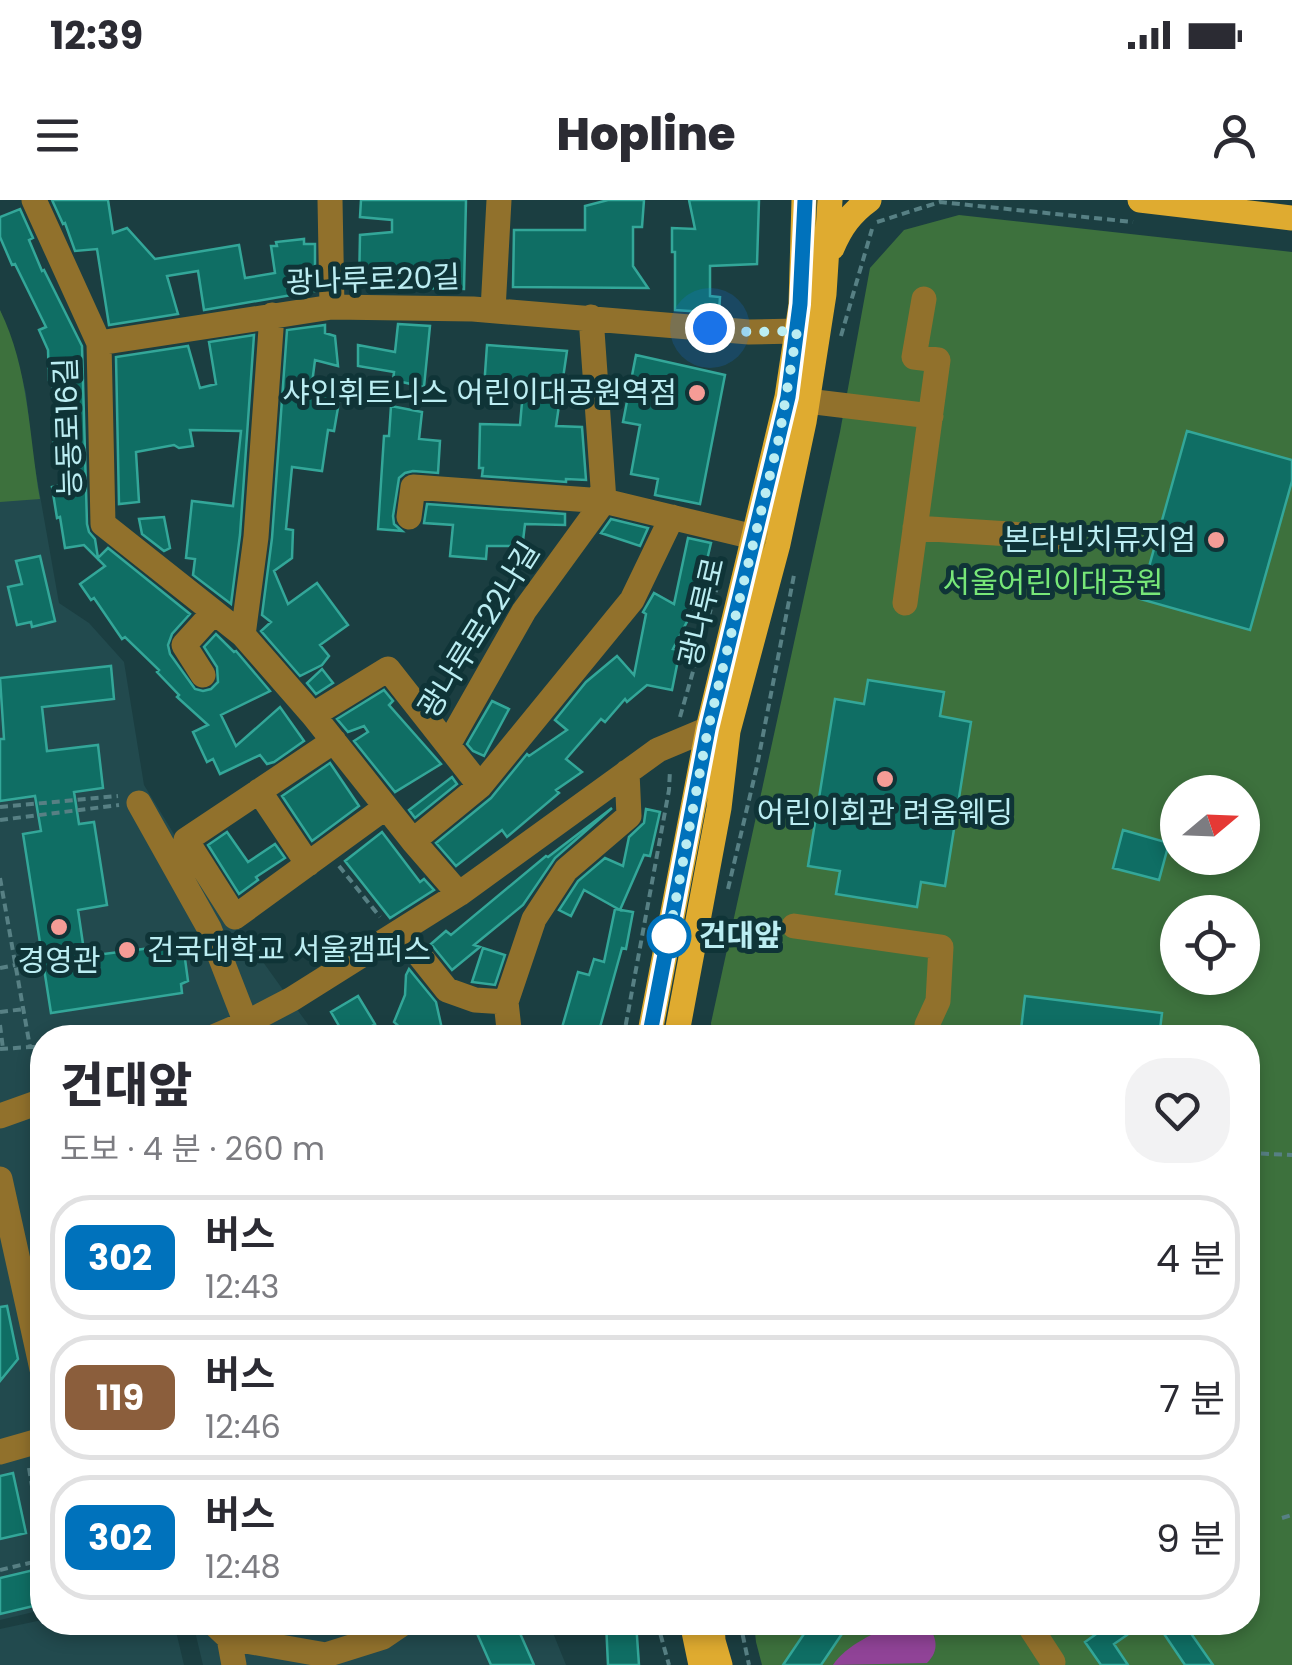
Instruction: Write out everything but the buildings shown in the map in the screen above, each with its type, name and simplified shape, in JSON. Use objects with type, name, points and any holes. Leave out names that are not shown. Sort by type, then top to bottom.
[{"type":"main road","name":"광나루로","points":[[652,1025],[718,730],[754,537],[779,438],[800,304],[804,200]]},
{"type":"main road","name":"광나루로","points":[[678,1025],[719,808],[718,730],[778,544],[824,294],[830,200]]},
{"type":"main road","points":[[828,257],[851,214],[870,200]]},
{"type":"main road","points":[[1138,211],[1292,218]]},
{"type":"main road","points":[[695,1635],[701,1665]]},
{"type":"main road","points":[[713,1635],[720,1665]]},
{"type":"street","name":"능동로16길","points":[[34,200],[99,343],[104,524],[243,635],[459,894]]},
{"type":"street","points":[[493,310],[498,200]]},
{"type":"street","points":[[330,213],[332,307]]},
{"type":"street","points":[[905,603],[938,360],[914,357],[924,299]]},
{"type":"street","name":"광나루로20길","points":[[99,343],[332,307],[493,310],[750,332],[797,331]]},
{"type":"street","points":[[243,635],[256,537],[272,315]]},
{"type":"street","points":[[590,318],[604,500]]},
{"type":"street","points":[[807,401],[931,416]]},
{"type":"street","points":[[409,518],[414,487],[604,500],[754,537]]},
{"type":"street","name":"광나루로22나길","points":[[313,715],[388,669],[448,745],[524,611],[604,500]]},
{"type":"street","points":[[413,841],[480,786],[632,600],[672,517]]},
{"type":"street","points":[[915,528],[1056,538]]},
{"type":"street","points":[[202,675],[184,645],[214,612]]},
{"type":"street","points":[[241,1025],[292,1000],[459,894],[658,750],[718,730]]},
{"type":"street","points":[[334,741],[186,840],[235,916],[386,808]]},
{"type":"street","points":[[448,745],[480,786]]},
{"type":"street","points":[[509,1025],[506,1002],[534,919],[566,870],[629,816],[626,772]]},
{"type":"street","points":[[259,791],[318,857]]},
{"type":"street","points":[[135,799],[209,928],[246,1023]]},
{"type":"street","points":[[794,926],[941,947],[938,1001],[928,1025]]},
{"type":"street","points":[[397,933],[447,990],[475,1000],[506,1002]]},
{"type":"street","points":[[0,1116],[30,1105]]},
{"type":"street","points":[[0,1179],[30,1315]]},
{"type":"street","points":[[223,1635],[234,1665]]},
{"type":"street","points":[[243,1635],[326,1654],[386,1635]]},
{"type":"street","points":[[1035,1635],[1052,1662]]},
{"type":"path","points":[[839,344],[874,223],[940,202],[1138,211]]},
{"type":"path","points":[[728,891],[794,577]]},
{"type":"path","points":[[0,808],[135,799]]},
{"type":"path","points":[[0,820],[135,799]]},
{"type":"path","points":[[318,857],[397,933]]},
{"type":"path","points":[[0,878],[30,1047],[2,1049],[0,1024]]},
{"type":"path","points":[[0,968],[17,965]]},
{"type":"path","points":[[0,1012],[24,1010]]},
{"type":"path","points":[[1260,1153],[1292,1155]]},
{"type":"path","points":[[22,1446],[30,1486]]},
{"type":"path","points":[[1282,1518],[1292,1514]]},
{"type":"path","points":[[0,1570],[30,1563]]},
{"type":"path","points":[[661,1635],[669,1665]]},
{"type":"path","points":[[743,1635],[750,1665]]},
{"type":"shaded area","name":"건국대학교 서울캠퍼스","points":[[0,310],[26,393],[59,603],[89,623],[124,662],[144,785],[191,862],[308,1025],[30,1025],[30,1613],[0,1620]]},
{"type":"shaded area","points":[[30,1623],[30,1635],[177,1635],[184,1665],[0,1665],[0,1629]]},
{"type":"shaded area","points":[[196,1635],[554,1635],[566,1665],[203,1665]]},
{"type":"shaded area","points":[[871,1635],[934,1635],[936,1643],[927,1663],[833,1665],[853,1645]]},
{"type":"green space","name":"서울어린이대공원","points":[[959,215],[1292,252],[1292,1665],[762,1665],[755,1635],[1260,1635],[1260,1025],[711,1025],[840,432],[870,268],[904,230]]},
{"type":"green space","points":[[0,310],[22,379],[40,499],[0,502]]},
{"type":"bus line","name":"302","points":[[652,1025],[708,729],[788,397],[800,304],[805,200]]},
{"type":"place","name":"샤인휘트니스 어린이대공원역점","points":[[697,393]]},
{"type":"place","name":"본다빈치뮤지엄","points":[[1216,540]]},
{"type":"place","name":"어린이회관 려움웨딩","points":[[885,779]]},
{"type":"place","name":"경영관","points":[[59,927]]},
{"type":"place","name":"건대앞","points":[[669,936]]},
{"type":"place","name":"건국대학교 서울캠퍼스","points":[[127,950]]},
{"type":"route","points":[[669,936],[666,952],[708,729],[779,438],[797,331],[710,328]]}]
